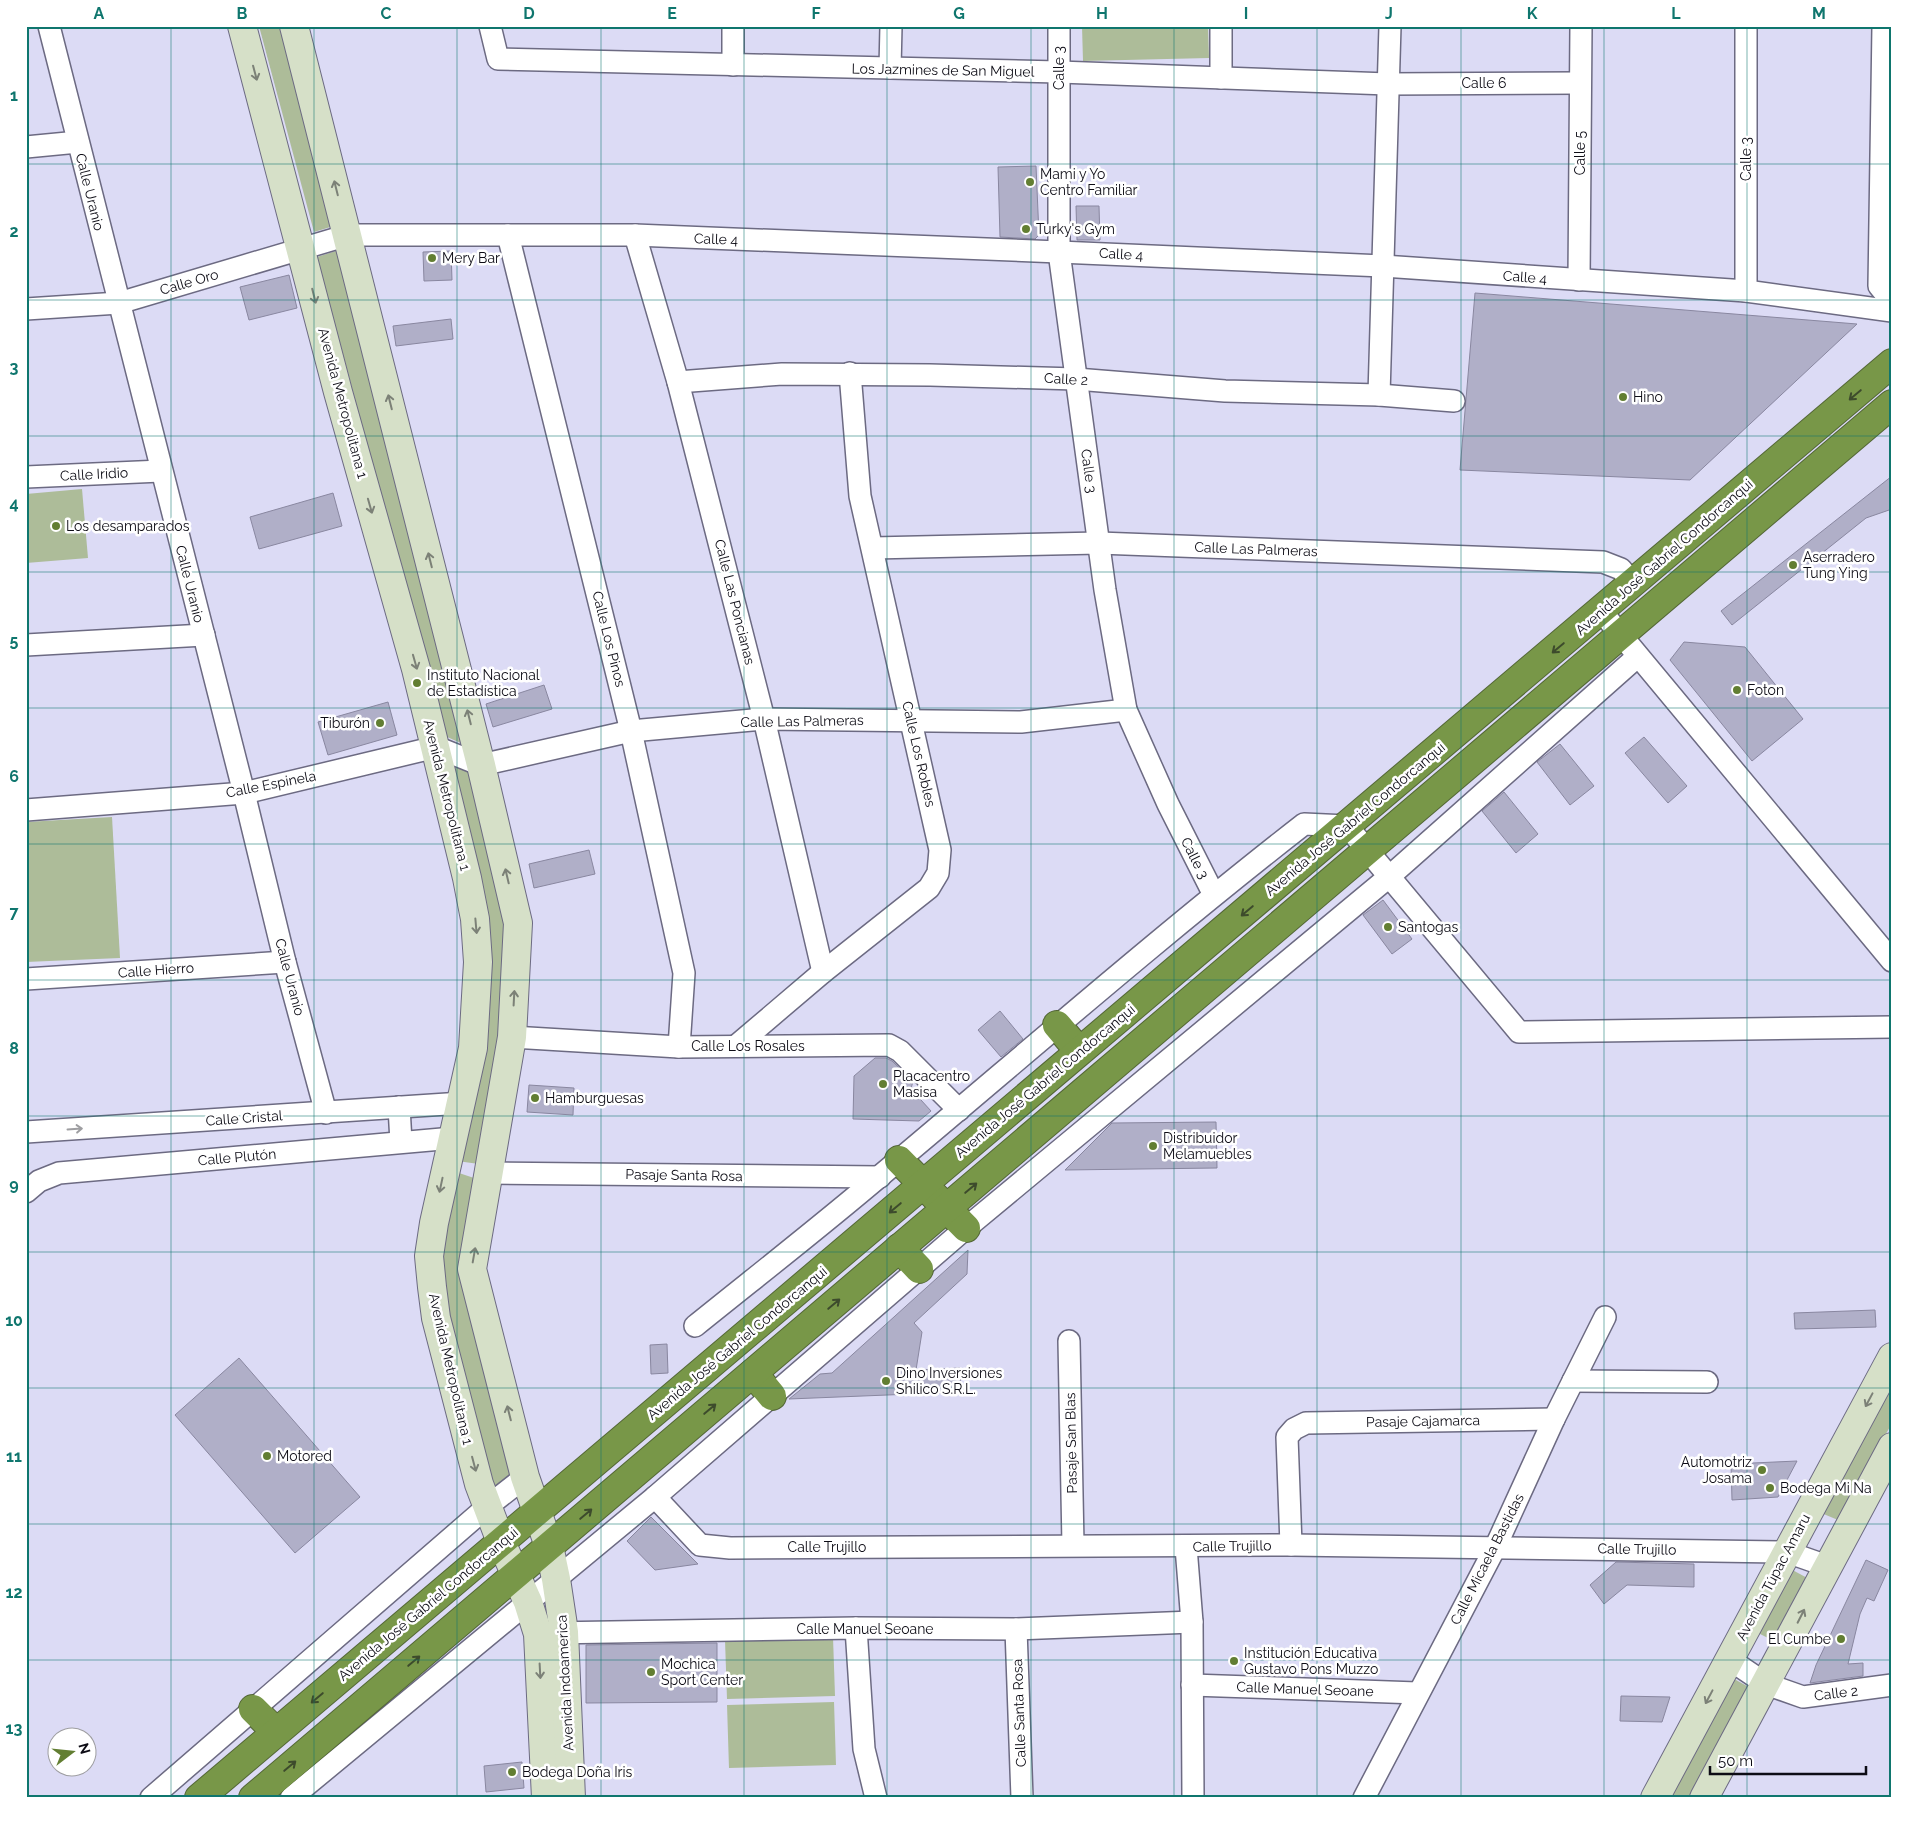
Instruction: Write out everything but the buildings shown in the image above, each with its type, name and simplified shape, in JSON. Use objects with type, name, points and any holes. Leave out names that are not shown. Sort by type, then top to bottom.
[{"type":"highway","name":"Avenida José Gabriel Condorcanqui","points":[[199,1798],[1892,364]]},
{"type":"highway","points":[[253,1798],[1892,404]]},
{"type":"highway","points":[[1057,1026],[1080,1051]]},
{"type":"highway","points":[[889,1168],[923,1184],[966,1228]]},
{"type":"highway","points":[[900,1248],[919,1269]]},
{"type":"highway","points":[[753,1373],[772,1396]]},
{"type":"highway","points":[[253,1709],[276,1732]]},
{"type":"main road","name":"Avenida Metropolitana 1","points":[[242,26],[338,392],[416,669],[469,886],[475,919],[478,962],[473,1048],[434,1223],[429,1256],[436,1318],[479,1484],[501,1542]]},
{"type":"main road","points":[[294,26],[481,765],[518,923],[512,1037],[472,1269],[525,1477],[536,1513]]},
{"type":"main road","name":"Avenida Túpac Amaru","points":[[1655,1798],[1892,1356]]},
{"type":"main road","points":[[1704,1798],[1892,1447]]},
{"type":"main road","name":"Avenida Indoamerica","points":[[536,1513],[549,1546],[556,1579],[551,1633],[546,1798]]},
{"type":"main road","name":"Avenida Indoamerica","points":[[501,1542],[528,1602],[551,1633],[571,1798]]},
{"type":"street","name":"Calle Uranio","points":[[48,26],[326,1113]]},
{"type":"street","name":"Los Jazmines de San Miguel","points":[[490,26],[498,59],[1059,72],[1388,84]]},
{"type":"street","points":[[733,26],[733,65]]},
{"type":"street","points":[[890,68],[891,26]]},
{"type":"street","name":"Calle 3","points":[[1059,26],[1059,252],[1105,590],[1126,710],[1168,804],[1214,895]]},
{"type":"street","points":[[1221,26],[1221,78]]},
{"type":"street","points":[[1379,395],[1390,26]]},
{"type":"street","name":"Calle 5","points":[[1579,280],[1581,26]]},
{"type":"street","name":"Calle 3","points":[[1746,26],[1746,291]]},
{"type":"street","points":[[1883,26],[1879,286],[1892,302]]},
{"type":"street","name":"Calle 6","points":[[1388,84],[1580,82]]},
{"type":"street","points":[[26,147],[78,142]]},
{"type":"street","name":"Calle Oro","points":[[26,309],[119,303],[348,235]]},
{"type":"street","name":"Calle 4","points":[[348,235],[635,236],[1383,266],[1746,291],[1892,311]]},
{"type":"street","name":"Calle Los Pinos","points":[[508,235],[631,731],[684,973],[679,1047]]},
{"type":"street","name":"Calle Las Poncianas","points":[[635,236],[678,382],[764,719],[823,972]]},
{"type":"street","name":"Calle 2","points":[[678,382],[782,374],[850,373],[1076,379],[1224,391],[1379,395],[1454,401]]},
{"type":"street","name":"Calle Los Robles","points":[[736,1046],[823,972],[929,888],[938,873],[940,850],[860,496],[850,373]]},
{"type":"street","name":"Calle Iridio","points":[[26,477],[161,471]]},
{"type":"street","name":"Calle Las Palmeras","points":[[873,548],[1099,544],[1603,562],[1621,570],[1633,583]]},
{"type":"street","points":[[1601,611],[1637,657],[1892,961]]},
{"type":"street","points":[[26,645],[204,635]]},
{"type":"street","points":[[291,1798],[655,1497],[966,1228],[1390,876],[1637,657]]},
{"type":"street","name":"Calle Las Palmeras","points":[[481,765],[631,731],[764,719],[1021,722],[1126,710]]},
{"type":"street","points":[[436,747],[481,765]]},
{"type":"street","name":"Calle Espinela","points":[[26,810],[244,792],[436,747]]},
{"type":"street","points":[[695,1326],[959,1110],[1214,895],[1304,824],[1347,826],[1519,1032],[1892,1027]]},
{"type":"street","name":"Calle Hierro","points":[[26,978],[286,962]]},
{"type":"street","name":"Calle Los Rosales","points":[[512,1037],[679,1047],[889,1045],[900,1051],[959,1110]]},
{"type":"street","name":"Calle Cristal","points":[[26,1132],[462,1103]]},
{"type":"street","points":[[399,1106],[401,1142]]},
{"type":"street","name":"Calle Plutón","points":[[26,1192],[39,1181],[59,1174],[453,1138]]},
{"type":"street","name":"Pasaje Santa Rosa","points":[[488,1173],[889,1168]]},
{"type":"street","name":"Calle Micaela Bastidas","points":[[1364,1798],[1417,1693],[1495,1548],[1554,1418],[1604,1317]]},
{"type":"street","name":"Pasaje San Blas","points":[[1069,1341],[1073,1545]]},
{"type":"street","points":[[1573,1381],[1707,1382]]},
{"type":"street","name":"Pasaje Cajamarca","points":[[1291,1545],[1288,1438],[1294,1429],[1306,1423],[1554,1418]]},
{"type":"street","points":[[151,1798],[488,1506],[525,1477]]},
{"type":"street","name":"Calle Trujillo","points":[[655,1497],[700,1545],[730,1548],[1291,1545],[1788,1552],[1827,1566]]},
{"type":"street","points":[[1186,1546],[1192,1622],[1193,1798]]},
{"type":"street","name":"Calle Manuel Seoane","points":[[551,1633],[856,1628],[1016,1629],[1192,1622]]},
{"type":"street","points":[[856,1628],[864,1749],[876,1798]]},
{"type":"street","name":"Calle Santa Rosa","points":[[1016,1629],[1022,1798]]},
{"type":"street","name":"Calle 2","points":[[1729,1660],[1766,1684],[1803,1697],[1892,1685]]},
{"type":"street","name":"Calle Manuel Seoane","points":[[1192,1685],[1417,1693]]},
{"type":"green space","points":[[259,26],[286,26],[337,225],[314,232]]},
{"type":"green space","points":[[1082,26],[1208,26],[1209,58],[1083,61]]},
{"type":"green space","points":[[342,249],[465,745],[445,736],[317,257]]},
{"type":"green space","name":"Los desamparados","points":[[82,489],[88,558],[26,563],[26,494]]},
{"type":"green space","points":[[449,765],[474,772],[506,919],[499,1039],[479,1164],[457,1161],[482,1043]]},
{"type":"green space","points":[[112,817],[120,958],[26,962],[26,822]]},
{"type":"green space","points":[[453,1171],[477,1179],[463,1267],[514,1473],[494,1491],[448,1312],[440,1257]]},
{"type":"green space","points":[[1892,1372],[1892,1423],[1838,1520],[1814,1510]]},
{"type":"green space","points":[[1785,1566],[1811,1580],[1778,1643],[1752,1630]]},
{"type":"green space","points":[[833,1637],[835,1696],[727,1699],[725,1640]]},
{"type":"green space","points":[[1727,1675],[1754,1690],[1695,1798],[1661,1798]]},
{"type":"green space","points":[[834,1702],[836,1765],[729,1768],[727,1705]]},
{"type":"place","name":"Mami y Yo Centro Familiar","points":[[1030,182]]},
{"type":"place","name":"Turky's Gym","points":[[1026,229]]},
{"type":"place","name":"Mery Bar","points":[[432,258]]},
{"type":"place","name":"Hino","points":[[1623,397]]},
{"type":"place","name":"Los desamparados","points":[[56,526]]},
{"type":"place","name":"Aserradero Tung Ying","points":[[1793,565]]},
{"type":"place","name":"Instituto Nacional de Estadística","points":[[417,683]]},
{"type":"place","name":"Foton","points":[[1737,690]]},
{"type":"place","name":"Tiburón","points":[[380,723]]},
{"type":"place","name":"Santogas","points":[[1388,927]]},
{"type":"place","name":"Placacentro Masisa","points":[[883,1084]]},
{"type":"place","name":"Hamburguesas","points":[[535,1098]]},
{"type":"place","name":"Distribuidor Melamuebles","points":[[1153,1146]]},
{"type":"place","name":"Dino Inversiones Shilico S.R.L.","points":[[886,1381]]},
{"type":"place","name":"Motored","points":[[267,1456]]},
{"type":"place","name":"Automotriz Josama","points":[[1762,1470]]},
{"type":"place","name":"Bodega Mi Na","points":[[1770,1488]]},
{"type":"place","name":"El Cumbe","points":[[1841,1639]]},
{"type":"place","name":"Institución Educativa Gustavo Pons Muzzo","points":[[1234,1661]]},
{"type":"place","name":"Mochica Sport Center","points":[[651,1672]]},
{"type":"place","name":"Bodega Doña Iris","points":[[512,1772]]}]
